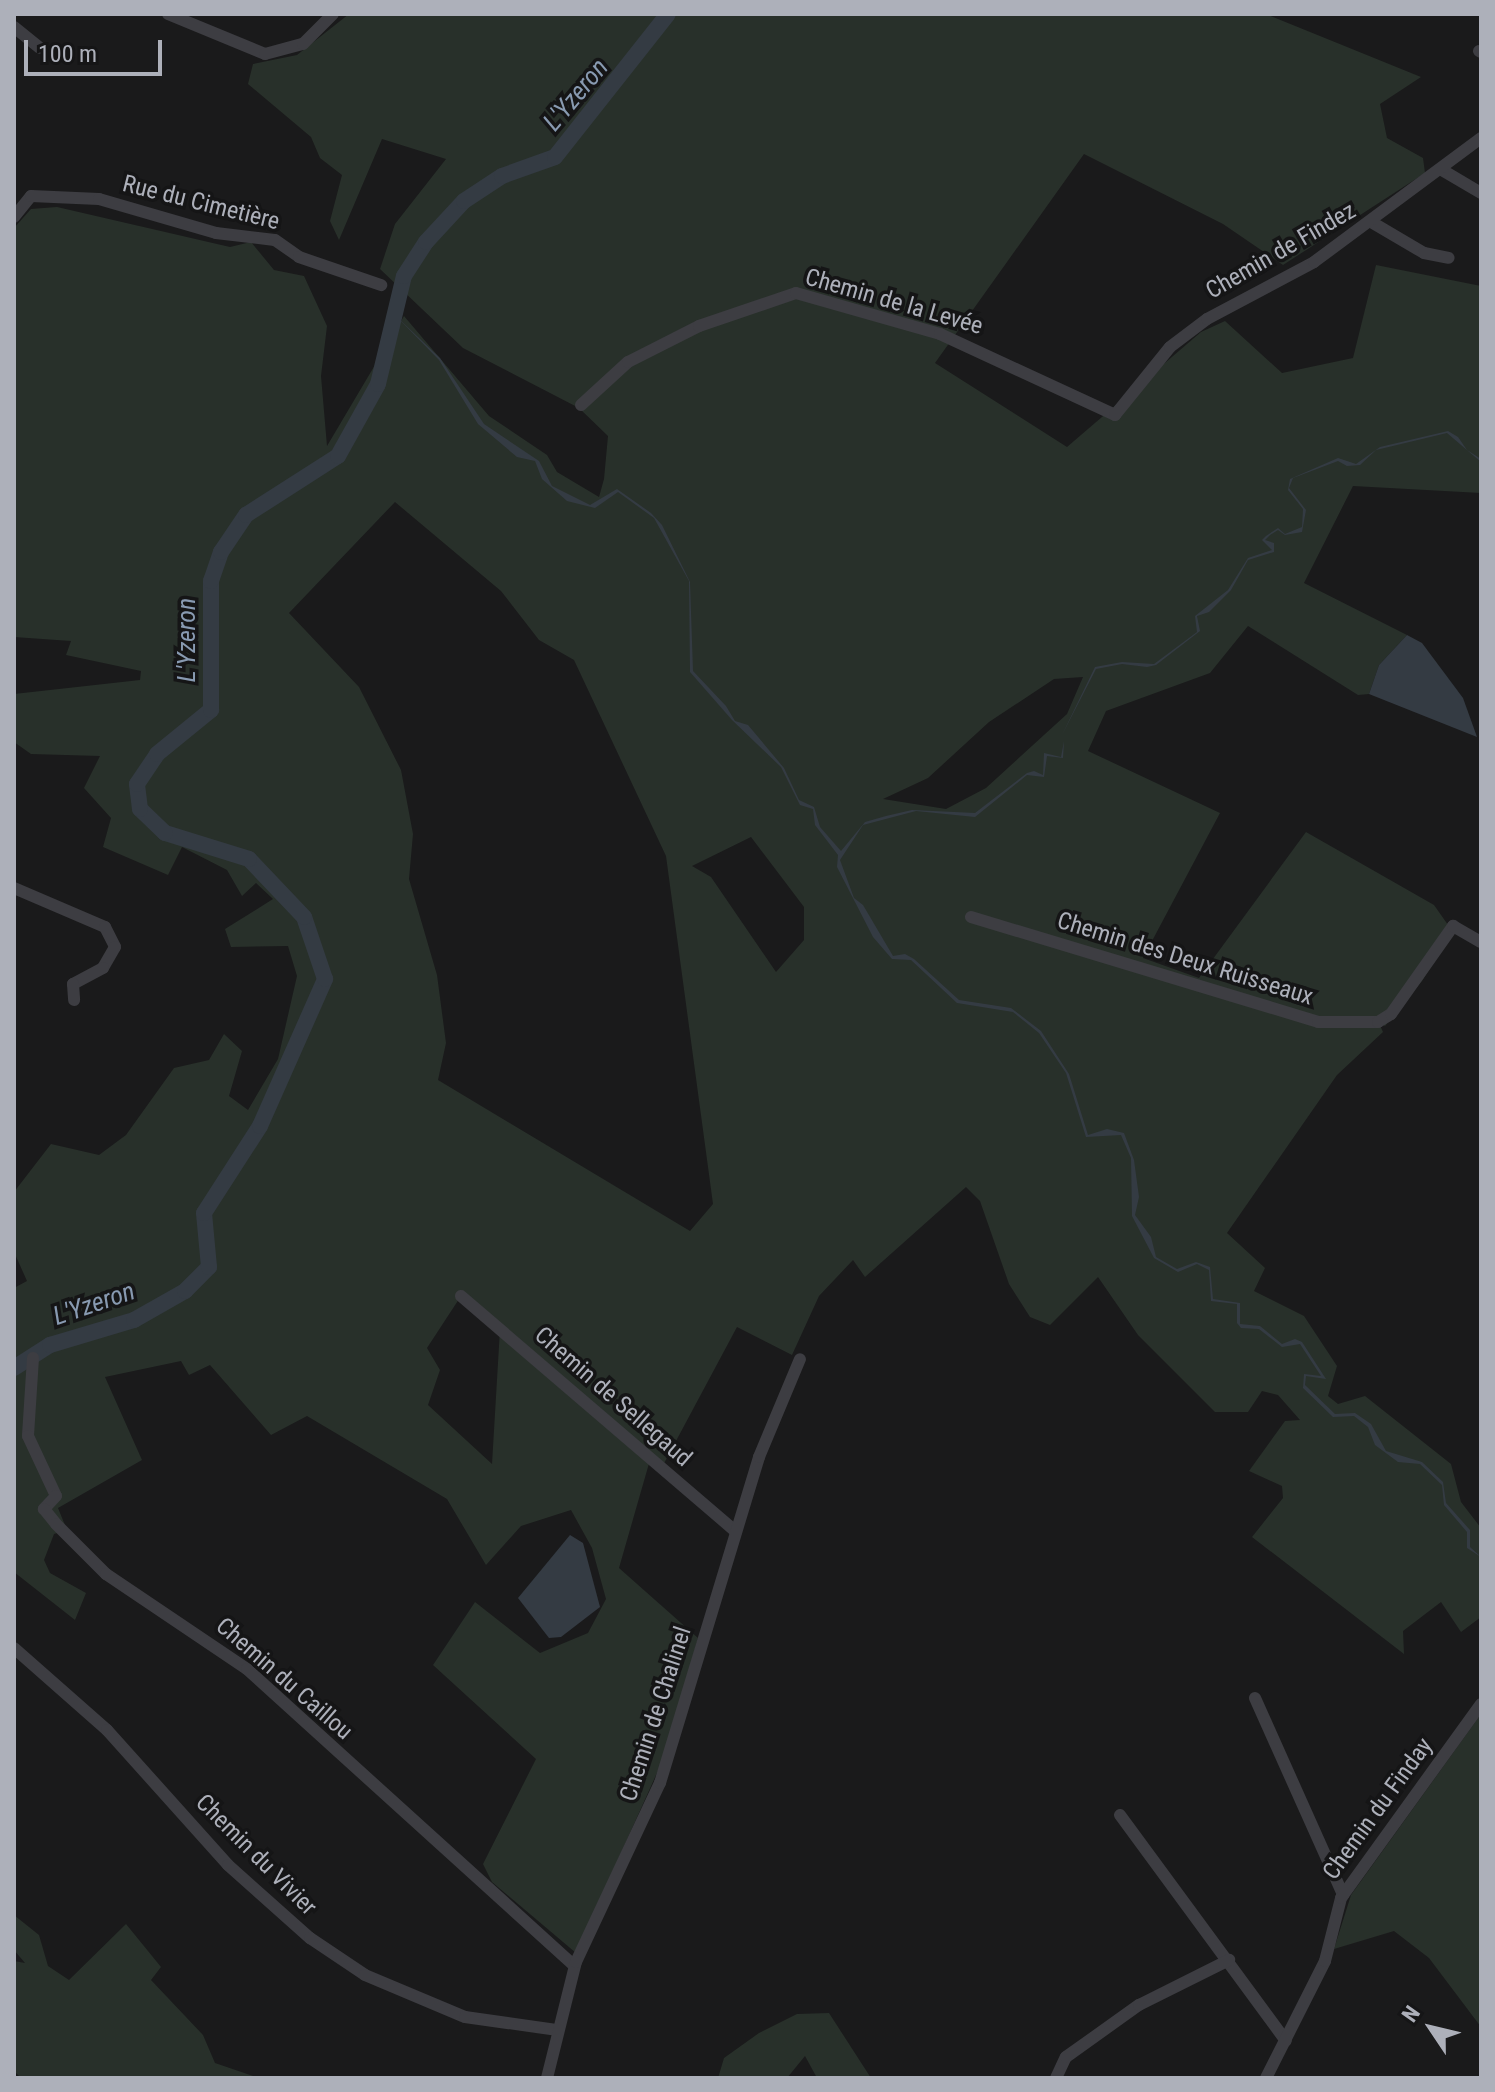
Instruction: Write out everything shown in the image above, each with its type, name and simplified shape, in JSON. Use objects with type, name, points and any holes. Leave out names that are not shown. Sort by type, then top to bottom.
[{"type":"street","points":[[168,14],[265,54],[303,44],[333,14]]},
{"type":"street","points":[[14,27],[40,48]]},
{"type":"street","name":"Chemin de Findez","points":[[1115,415],[1170,347],[1207,319],[1373,223],[1481,138]]},
{"type":"street","points":[[1442,170],[1481,193]]},
{"type":"street","name":"Rue du Cimetière","points":[[14,217],[31,196],[99,199],[216,233],[275,240],[299,257],[381,285]]},
{"type":"street","points":[[1373,223],[1424,253],[1449,258]]},
{"type":"street","name":"Chemin de la Levée","points":[[581,405],[628,362],[699,326],[796,293],[940,334],[1115,415]]},
{"type":"street","points":[[14,888],[105,927],[115,947],[103,968],[73,984],[74,1000]]},
{"type":"street","name":"Chemin des Deux Ruisseaux","points":[[971,917],[1318,1022],[1378,1022],[1391,1014],[1453,926],[1481,942]]},
{"type":"street","name":"Chemin de Sellegaud","points":[[461,1296],[736,1532]]},
{"type":"street","name":"Chemin du Caillou","points":[[33,1358],[28,1436],[56,1496],[44,1509],[56,1524],[106,1574],[247,1669],[575,1966]]},
{"type":"street","name":"Chemin de Chalinel","points":[[547,2078],[575,1966],[660,1783],[736,1532],[800,1359]]},
{"type":"street","name":"Chemin du Vivier","points":[[14,1648],[107,1730],[255,1892],[343,1962],[465,2017],[558,2030]]},
{"type":"street","points":[[1255,1698],[1343,1895]]},
{"type":"street","name":"Chemin du Finday","points":[[1266,2078],[1325,1961],[1343,1895],[1481,1704]]},
{"type":"street","points":[[1120,1815],[1286,2041]]},
{"type":"street","points":[[1056,2078],[1066,2057],[1139,2005],[1229,1960]]},
{"type":"shaded area","points":[[349,14],[1266,14],[1421,77],[1380,104],[1387,138],[1423,158],[1425,173],[1283,265],[1223,224],[1084,154],[935,363],[1067,447],[1201,332],[1225,321],[1282,373],[1353,358],[1376,265],[1481,286],[1481,493],[1353,486],[1304,583],[1407,635],[1379,665],[1369,694],[1358,695],[1248,626],[1210,673],[1106,711],[1088,751],[1220,813],[1143,958],[1199,978],[1306,832],[1434,905],[1453,932],[1422,981],[1385,1026],[1379,1023],[1383,1032],[1337,1075],[1227,1233],[1265,1268],[1254,1291],[1304,1316],[1337,1366],[1328,1396],[1338,1404],[1365,1396],[1451,1464],[1461,1502],[1481,1528],[1481,1617],[1461,1632],[1441,1602],[1403,1631],[1404,1654],[1252,1537],[1283,1498],[1282,1486],[1249,1471],[1285,1421],[1300,1420],[1278,1395],[1262,1391],[1248,1412],[1215,1412],[1138,1335],[1098,1277],[1050,1325],[1030,1317],[1009,1284],[980,1201],[966,1187],[865,1277],[853,1260],[819,1296],[792,1355],[737,1327],[661,1469],[650,1460],[619,1568],[698,1638],[665,1755],[576,1953],[492,1882],[483,1864],[536,1759],[433,1665],[475,1602],[540,1653],[588,1633],[606,1599],[592,1548],[571,1510],[521,1526],[486,1565],[447,1499],[307,1416],[271,1435],[210,1365],[189,1375],[181,1361],[105,1377],[142,1460],[58,1508],[67,1530],[54,1534],[44,1560],[50,1573],[86,1593],[75,1620],[14,1572],[14,1288],[27,1281],[14,1252],[14,1192],[51,1144],[99,1155],[126,1135],[174,1068],[209,1060],[224,1034],[242,1051],[229,1096],[248,1110],[278,1059],[297,976],[288,946],[231,947],[225,929],[273,899],[256,883],[242,896],[227,870],[182,847],[168,875],[103,847],[111,818],[84,788],[100,756],[31,754],[14,742],[14,694],[140,680],[141,671],[66,655],[71,641],[14,637],[14,228],[31,209],[57,207],[230,247],[251,242],[274,270],[304,276],[327,326],[321,376],[327,446],[404,316],[489,416],[547,455],[557,472],[599,497],[604,479],[608,436],[579,408],[463,348],[380,269],[395,224],[446,159],[382,139],[339,240],[330,221],[342,175],[320,158],[311,137],[248,84],[253,64],[297,55]],"holes":[[[395,502],[501,591],[539,640],[574,660],[666,856],[713,1204],[690,1231],[438,1080],[446,1043],[437,975],[409,879],[413,834],[401,770],[359,687],[289,613]],[[1083,677],[1067,714],[986,788],[946,809],[883,799],[928,778],[989,722],[1054,679]],[[751,837],[804,907],[804,940],[776,972],[711,877],[692,866]],[[461,1296],[500,1329],[492,1464],[428,1405],[440,1370],[427,1348]]]},
{"type":"shaded area","points":[[396,316],[440,358],[484,424],[539,461],[552,486],[590,505],[617,489],[651,513],[662,525],[690,582],[693,671],[726,706],[735,721],[748,725],[784,768],[799,800],[814,807],[820,827],[841,851],[865,822],[886,816],[912,810],[975,813],[1027,773],[1034,771],[1043,775],[1044,753],[1061,757],[1064,741],[1063,758],[1047,756],[1044,777],[1027,775],[975,817],[916,811],[863,825],[840,860],[854,898],[863,905],[893,956],[905,954],[914,959],[959,1000],[1011,1008],[1041,1031],[1069,1074],[1088,1135],[1107,1129],[1124,1133],[1134,1160],[1139,1197],[1135,1215],[1151,1237],[1156,1257],[1177,1269],[1196,1262],[1210,1267],[1213,1299],[1240,1303],[1240,1324],[1260,1326],[1282,1344],[1295,1339],[1302,1342],[1326,1379],[1306,1376],[1305,1385],[1335,1414],[1355,1413],[1371,1424],[1386,1451],[1422,1462],[1443,1482],[1446,1503],[1470,1530],[1470,1547],[1481,1557],[1467,1548],[1467,1532],[1444,1505],[1442,1485],[1420,1464],[1398,1462],[1375,1445],[1368,1427],[1354,1416],[1333,1417],[1303,1388],[1304,1374],[1321,1376],[1300,1344],[1282,1347],[1259,1329],[1241,1328],[1237,1323],[1237,1304],[1211,1301],[1209,1270],[1197,1264],[1178,1272],[1154,1258],[1132,1216],[1131,1158],[1121,1135],[1086,1137],[1066,1073],[1039,1033],[1013,1012],[957,1003],[911,960],[892,959],[873,937],[837,867],[838,855],[815,825],[813,809],[800,805],[781,767],[732,720],[690,672],[689,581],[654,518],[618,492],[595,508],[567,501],[542,479],[535,461],[517,457],[478,424],[439,360]]},
{"type":"shaded area","points":[[1448,431],[1458,437],[1481,462],[1447,433],[1376,450],[1360,465],[1347,466],[1338,461],[1293,478],[1289,488],[1306,510],[1302,532],[1285,535],[1278,530],[1270,535],[1265,540],[1274,543],[1274,552],[1248,560],[1231,590],[1209,612],[1197,616],[1200,631],[1156,665],[1122,664],[1096,669],[1062,735],[1095,667],[1122,662],[1154,664],[1197,632],[1195,616],[1228,590],[1248,558],[1272,550],[1262,540],[1266,536],[1278,528],[1285,534],[1302,527],[1303,509],[1288,490],[1290,479],[1338,458],[1356,464],[1380,447]]},
{"type":"shaded area","points":[[1407,635],[1422,643],[1463,698],[1477,737],[1369,694],[1379,665]]},
{"type":"shaded area","points":[[570,1535],[583,1543],[600,1607],[561,1637],[549,1638],[518,1598]]},
{"type":"shaded area","points":[[1481,1714],[1481,2027],[1429,1958],[1394,1931],[1334,1949],[1351,1895]]},
{"type":"shaded area","points":[[14,1915],[39,1935],[48,1966],[69,1980],[126,1924],[161,1967],[151,1980],[203,2035],[215,2063],[259,2078],[21,2078],[14,2071],[14,1961],[25,1963],[14,1950]]},
{"type":"shaded area","points":[[829,2013],[871,2078],[817,2078],[805,2056],[787,2078],[718,2078],[724,2058],[759,2033],[797,2014]]},
{"type":"waterway","name":"L'Yzeron","points":[[14,1368],[50,1345],[134,1320],[185,1291],[209,1267],[204,1213],[260,1126],[325,979],[304,917],[249,859],[165,833],[140,809],[137,784],[157,754],[211,710],[211,581],[221,552],[246,515],[338,456],[378,384],[404,276],[426,242],[464,201],[502,176],[555,157],[668,14]]}]
